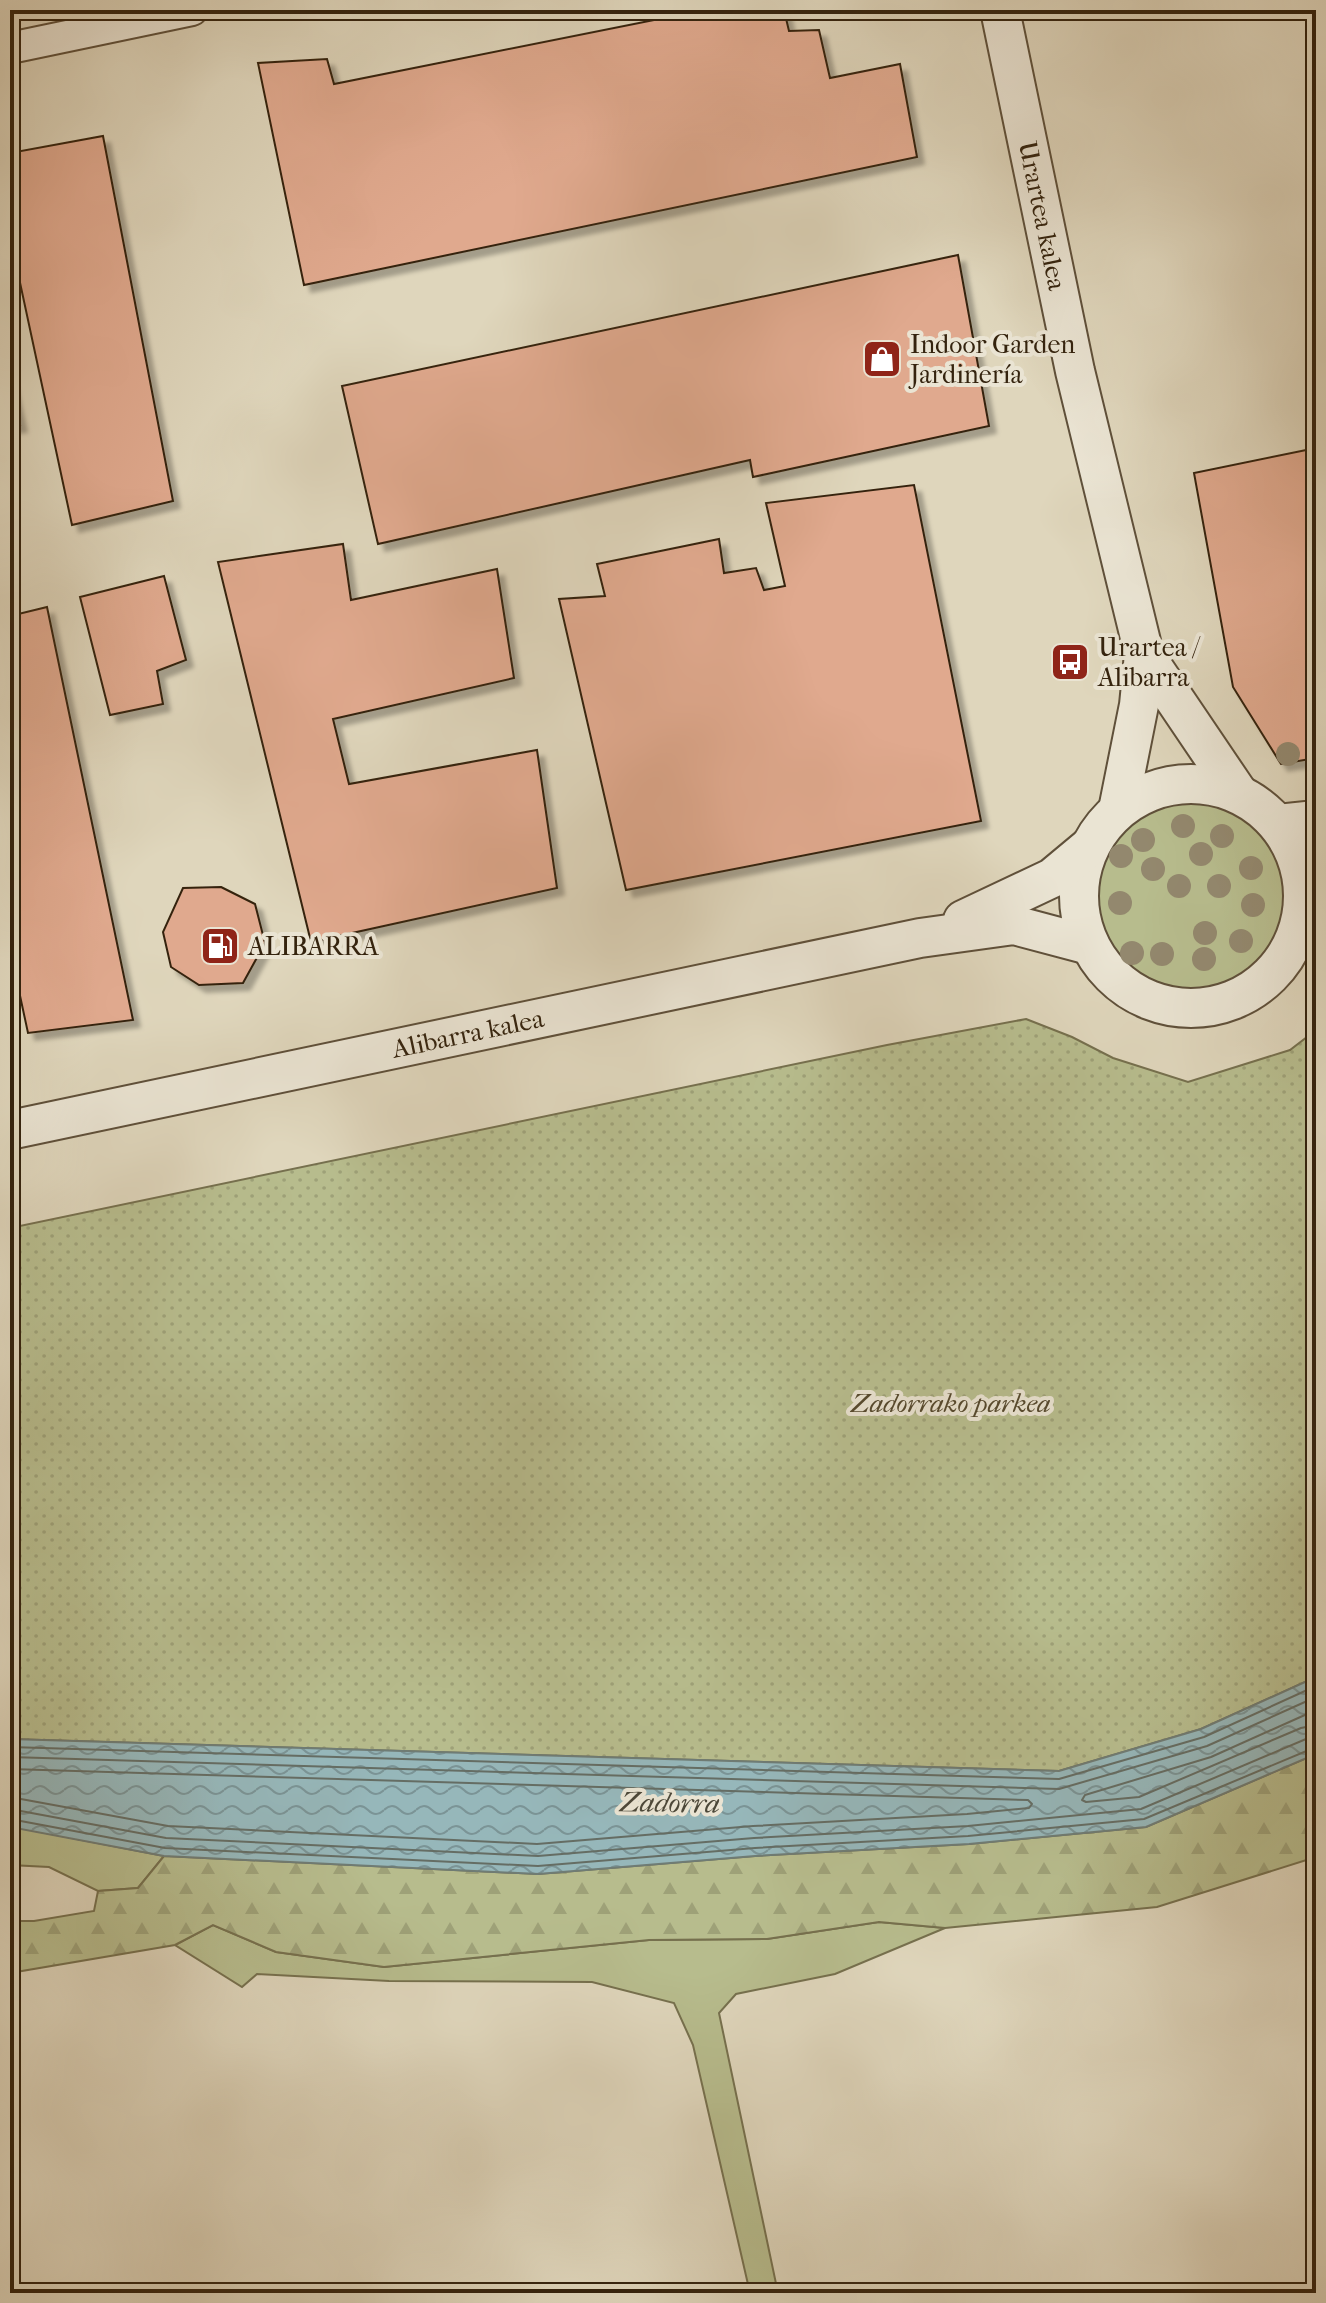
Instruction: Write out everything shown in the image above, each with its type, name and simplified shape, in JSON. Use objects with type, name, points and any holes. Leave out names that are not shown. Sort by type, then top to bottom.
[{"type":"street","points":[[10,48],[192,10]]},
{"type":"street","name":"Urartea kalea","points":[[1000,10],[1075,371],[1144,654],[1238,793]]},
{"type":"street","name":"Urartea kalea","points":[[1118,810],[1135,726],[1144,654]]},
{"type":"street","points":[[1197,783],[1238,793],[1260,806],[1278,824],[1298,860],[1305,932],[1278,968],[1255,989],[1225,1003],[1193,1009],[1161,1005],[1131,992],[1106,971],[1089,945],[1079,913],[1079,880],[1088,848],[1101,827],[1118,810],[1155,789],[1197,783]]},
{"type":"street","points":[[1278,824],[1316,820]]},
{"type":"street","name":"Alibarra kalea","points":[[928,937],[1052,878],[1088,848]]},
{"type":"street","name":"Alibarra kalea","points":[[10,1130],[928,937],[1014,925],[1089,945]]},
{"type":"green space","points":[[1190,800],[1226,808],[1243,816],[1257,828],[1269,842],[1277,859],[1285,895],[1277,931],[1269,948],[1257,962],[1243,974],[1226,982],[1190,990],[1154,982],[1137,974],[1123,962],[1111,948],[1103,931],[1095,895],[1103,859],[1111,842],[1123,828],[1137,816],[1154,808]]},
{"type":"green space","name":"Zadorrako parkea","points":[[1026,1019],[1113,1058],[1188,1082],[1290,1050],[1316,1030],[1316,1677],[1201,1729],[1059,1771],[10,1739],[10,1228],[887,1045]]},
{"type":"green space","points":[[1316,1754],[1316,1857],[1157,1907],[945,1928],[879,1922],[767,1939],[649,1940],[384,1967],[276,1952],[213,1925],[175,1945],[10,1973],[10,1921],[34,1921],[94,1911],[98,1891],[138,1888],[164,1856],[538,1874],[755,1856],[969,1844],[1146,1827]]},
{"type":"green space","points":[[10,1827],[164,1856],[138,1888],[98,1891],[49,1867],[10,1865]]},
{"type":"green space","points":[[879,1922],[945,1928],[835,1974],[736,1994],[719,2013],[778,2293],[750,2293],[693,2045],[674,2003],[592,1982],[389,1981],[257,1974],[242,1987],[175,1945],[213,1925],[276,1952],[384,1967],[649,1940],[767,1939]]},
{"type":"water","name":"Zadorra","points":[[1316,1677],[1316,1754],[1146,1827],[969,1844],[755,1856],[538,1874],[164,1856],[10,1827],[10,1739],[1059,1771],[1201,1729]]},
{"type":"building","points":[[704,10],[784,10],[789,31],[819,30],[830,78],[900,64],[917,157],[304,285],[258,63],[327,59],[334,84]]},
{"type":"building","points":[[103,136],[173,501],[72,525],[10,236],[10,153]]},
{"type":"building","points":[[958,255],[989,426],[753,477],[750,460],[378,544],[342,386]]},
{"type":"building","points":[[10,382],[20,425],[10,426]]},
{"type":"building","points":[[1316,448],[1316,758],[1281,764],[1233,687],[1194,473]]},
{"type":"building","points":[[914,485],[981,821],[626,890],[559,599],[605,596],[597,564],[719,539],[724,573],[756,568],[764,590],[785,586],[766,503]]},
{"type":"building","points":[[343,544],[351,600],[497,569],[514,678],[333,719],[349,784],[537,750],[557,888],[311,942],[218,562]]},
{"type":"building","points":[[164,576],[186,660],[157,671],[163,704],[110,715],[80,597]]},
{"type":"building","points":[[47,607],[133,1020],[28,1033],[10,949],[10,616]]},
{"type":"building","points":[[221,887],[255,904],[265,943],[243,983],[199,985],[171,967],[163,932],[183,888]]},
{"type":"place","name":"Indoor Garden Jardinería","points":[[882,359]]},
{"type":"place","name":"Urartea / Alibarra","points":[[1070,662]]},
{"type":"place","name":"ALIBARRA","points":[[220,946]]}]
